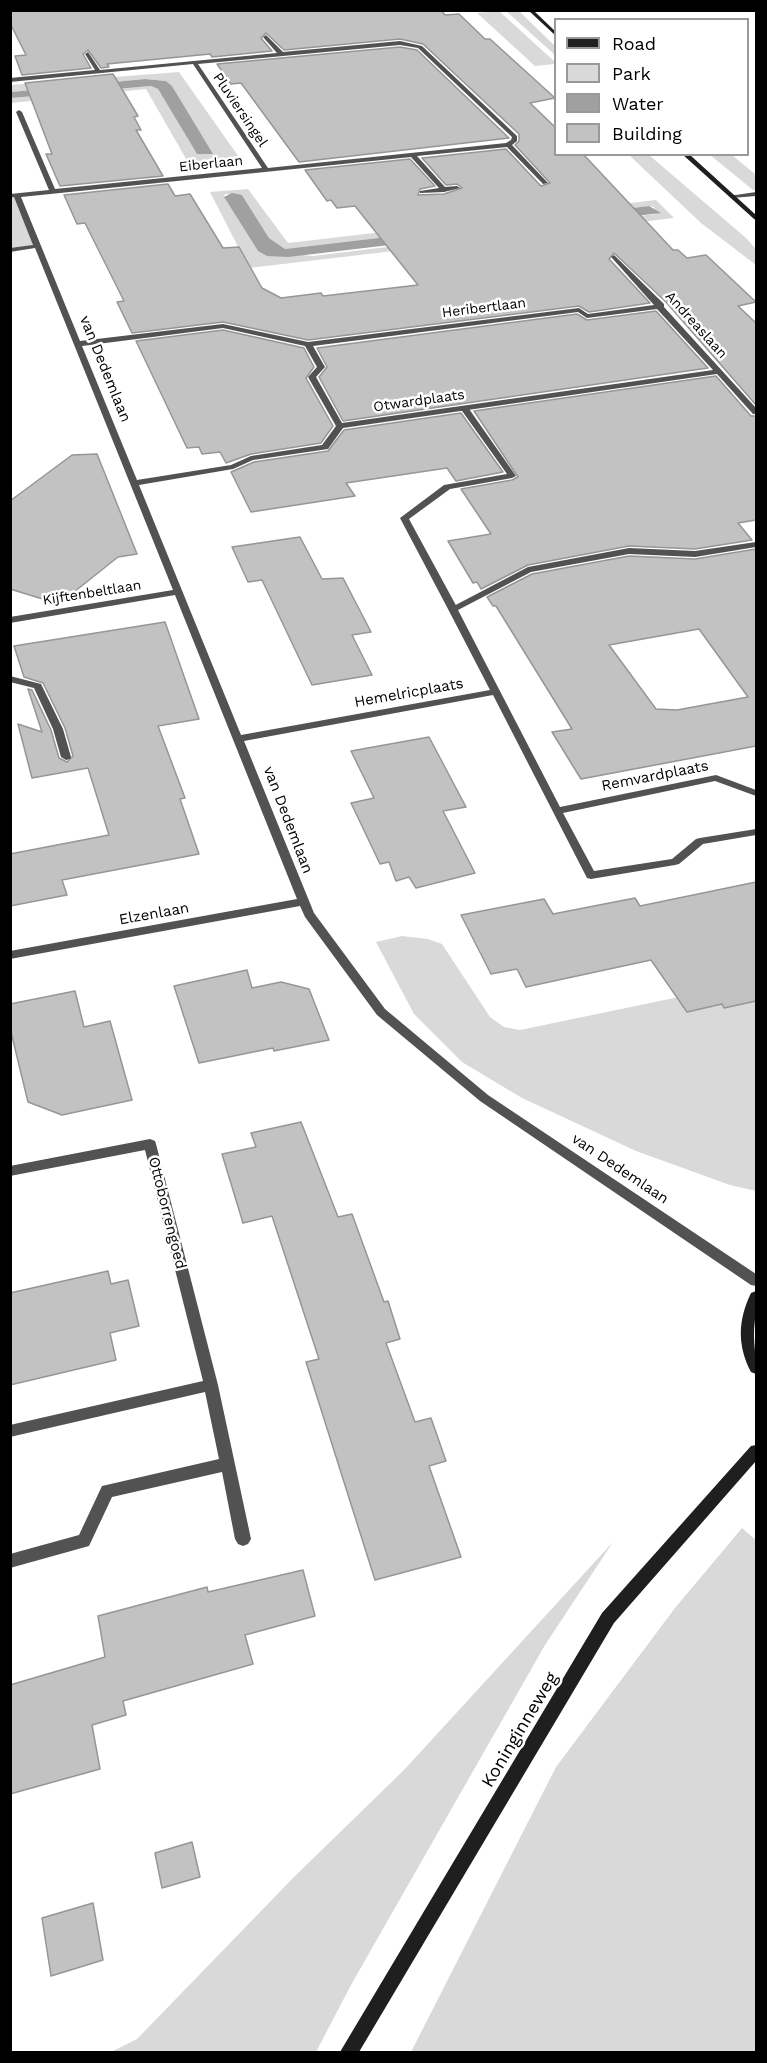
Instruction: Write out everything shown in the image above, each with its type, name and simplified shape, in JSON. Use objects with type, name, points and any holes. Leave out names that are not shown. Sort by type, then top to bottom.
[{"type":"main road","points":[[530,10],[554,34]]},
{"type":"main road","points":[[686,156],[756,218]]},
{"type":"main road","points":[[756,1298],[749,1314],[747,1330],[749,1347],[756,1368]]},
{"type":"main road","name":"Koninginneweg","points":[[349,2052],[608,1618],[756,1451]]},
{"type":"street","points":[[266,37],[280,54]]},
{"type":"street","points":[[10,80],[400,43],[420,47],[515,137],[514,141],[508,145],[545,183]]},
{"type":"street","points":[[88,54],[98,71]]},
{"type":"street","name":"Pluviersingel","points":[[194,62],[266,170]]},
{"type":"street","points":[[19,112],[53,192]]},
{"type":"street","name":"Eiberlaan","points":[[14,196],[508,145]]},
{"type":"street","points":[[413,155],[444,189]]},
{"type":"street","points":[[422,192],[457,188]]},
{"type":"street","points":[[732,196],[756,194]]},
{"type":"street","name":"van Dedemlaan","points":[[14,196],[77,344],[302,902],[381,1012],[484,1098],[756,1281]]},
{"type":"street","points":[[10,249],[37,246]]},
{"type":"street","name":"Andreaslaan","points":[[614,257],[756,412]]},
{"type":"street","name":"Heribertlaan","points":[[77,344],[223,326],[308,344],[579,310],[587,316],[661,306]]},
{"type":"street","points":[[133,483],[233,467],[252,458],[325,447],[340,426],[312,377],[321,367],[308,344]]},
{"type":"street","name":"Otwardplaats","points":[[340,426],[720,371]]},
{"type":"street","name":"Hemelricplaats","points":[[237,739],[496,692],[404,518],[447,488],[512,476],[464,408]]},
{"type":"street","points":[[453,609],[528,570],[629,551],[695,554],[756,544]]},
{"type":"street","name":"Kijftenbeltlaan","points":[[10,620],[177,592]]},
{"type":"street","points":[[10,679],[38,686],[58,729],[66,757]]},
{"type":"street","points":[[496,692],[591,875],[675,862],[700,841],[756,832]]},
{"type":"street","name":"Remvardplaats","points":[[557,811],[716,778],[756,793]]},
{"type":"street","name":"Elzenlaan","points":[[10,955],[302,902]]},
{"type":"street","name":"Ottoborrengoed","points":[[10,1171],[150,1144],[211,1385],[243,1539]]},
{"type":"street","points":[[10,1431],[211,1385]]},
{"type":"street","points":[[10,1561],[84,1541],[107,1491],[226,1464]]},
{"type":"green space","points":[[499,11],[554,61],[554,64],[535,66],[477,13]]},
{"type":"green space","points":[[506,11],[519,11],[554,45],[554,54]]},
{"type":"green space","points":[[179,72],[241,160],[189,164],[146,89],[11,103],[11,98],[151,86],[158,89],[197,154],[212,154],[172,86],[166,81],[145,79],[11,92],[11,85]]},
{"type":"green space","points":[[630,156],[650,156],[746,238],[756,249],[756,265],[701,223]]},
{"type":"green space","points":[[711,156],[733,156],[756,175],[756,190],[753,190]]},
{"type":"green space","points":[[248,189],[288,243],[656,200],[674,218],[249,268],[210,192]],"holes":[[[225,194],[242,195],[269,238],[285,249],[649,206],[654,207],[656,214],[313,256],[258,251],[224,197]]]},
{"type":"green space","points":[[14,197],[33,243],[32,246],[11,248],[10,198]]},
{"type":"green space","points":[[402,936],[428,939],[442,944],[490,1017],[504,1027],[520,1030],[756,981],[756,1191],[730,1185],[636,1151],[522,1098],[462,1062],[414,1014],[376,942]]},
{"type":"green space","points":[[742,1528],[756,1540],[756,2052],[411,2052],[556,1767],[675,1608]]},
{"type":"green space","points":[[613,1542],[545,1645],[351,1985],[316,2052],[111,2052],[137,2039],[294,1877],[404,1770]]},
{"type":"water","points":[[145,79],[166,81],[172,86],[213,154],[197,154],[158,89],[151,86],[11,98],[11,92]]},
{"type":"water","points":[[232,193],[242,195],[269,238],[285,249],[649,206],[661,213],[288,257],[267,256],[258,251],[224,197]]},
{"type":"building","points":[[10,10],[441,10],[445,15],[459,14],[554,97],[530,103],[554,126],[554,156],[585,156],[673,250],[678,250],[687,258],[706,255],[756,302],[738,306],[756,323],[756,405],[666,302],[614,253],[609,259],[650,303],[589,312],[579,306],[308,340],[223,322],[132,333],[117,302],[124,301],[85,223],[77,224],[64,195],[168,184],[175,196],[190,194],[223,248],[239,247],[262,288],[281,298],[321,293],[323,296],[418,285],[355,206],[337,208],[331,200],[327,201],[305,170],[410,159],[435,186],[420,189],[418,195],[444,194],[462,188],[457,184],[446,185],[422,158],[506,149],[541,186],[550,183],[515,145],[519,141],[519,134],[423,44],[400,39],[284,50],[266,33],[261,38],[272,51],[212,57],[210,54],[107,64],[109,67],[101,68],[88,50],[83,54],[91,68],[22,75],[15,56],[26,55],[10,23]]},
{"type":"building","points":[[400,47],[417,50],[509,138],[299,162],[241,83],[231,84],[217,64]]},
{"type":"building","points":[[113,74],[138,116],[134,117],[141,130],[136,130],[163,176],[60,186],[46,154],[52,154],[25,83]]},
{"type":"building","points":[[656,311],[708,368],[343,421],[319,377],[327,367],[317,348],[577,314],[587,320]]},
{"type":"building","points":[[223,330],[304,348],[314,367],[306,378],[333,426],[321,443],[251,454],[226,463],[220,452],[202,454],[199,447],[187,448],[136,341]]},
{"type":"building","points":[[716,376],[751,416],[756,416],[756,520],[738,523],[752,540],[695,549],[629,546],[528,565],[481,589],[477,582],[473,583],[448,541],[491,534],[461,489],[518,477],[474,411]]},
{"type":"building","points":[[461,413],[503,472],[456,481],[447,468],[346,483],[355,496],[251,512],[231,472],[254,462],[328,451],[344,430]]},
{"type":"building","points":[[97,454],[137,554],[118,557],[59,604],[10,589],[10,501],[72,455]]},
{"type":"building","points":[[300,537],[322,579],[343,578],[371,632],[352,635],[372,675],[312,685],[262,580],[248,582],[232,547]]},
{"type":"building","points":[[756,549],[756,746],[581,779],[552,732],[572,729],[496,606],[493,606],[487,597],[532,574],[629,556],[695,559]],"holes":[[[699,629],[748,697],[677,710],[656,709],[609,645]]]},
{"type":"building","points":[[165,622],[199,719],[158,726],[185,798],[180,799],[199,854],[62,880],[67,895],[10,906],[10,854],[109,835],[88,768],[32,778],[18,724],[42,732],[28,689],[32,690],[51,730],[59,758],[67,762],[73,756],[65,728],[43,683],[24,677],[14,646]]},
{"type":"building","points":[[429,737],[466,807],[443,811],[475,873],[416,888],[409,877],[396,881],[389,862],[380,864],[351,803],[374,798],[351,751]]},
{"type":"building","points":[[756,882],[756,1001],[724,1008],[722,1004],[687,1012],[651,960],[526,987],[517,969],[491,974],[461,915],[544,899],[553,914],[635,898],[640,906]]},
{"type":"building","points":[[247,970],[252,988],[281,982],[309,989],[329,1040],[274,1051],[273,1048],[199,1063],[174,986]]},
{"type":"building","points":[[75,991],[84,1027],[110,1021],[132,1100],[62,1115],[28,1102],[10,1028],[10,1004]]},
{"type":"building","points":[[301,1122],[338,1217],[352,1214],[384,1302],[388,1301],[400,1339],[386,1343],[415,1422],[431,1418],[446,1461],[429,1466],[461,1557],[375,1580],[306,1362],[319,1359],[272,1216],[243,1223],[222,1154],[256,1147],[251,1133]]},
{"type":"building","points":[[108,1271],[111,1284],[128,1280],[139,1326],[110,1333],[116,1360],[10,1385],[10,1293]]},
{"type":"building","points":[[303,1570],[315,1616],[245,1635],[253,1664],[123,1701],[126,1715],[92,1725],[100,1769],[10,1794],[10,1685],[105,1657],[98,1616],[207,1587],[208,1592]]},
{"type":"building","points":[[192,1842],[200,1877],[162,1888],[155,1853]]},
{"type":"building","points":[[93,1903],[103,1960],[51,1976],[42,1918]]}]
